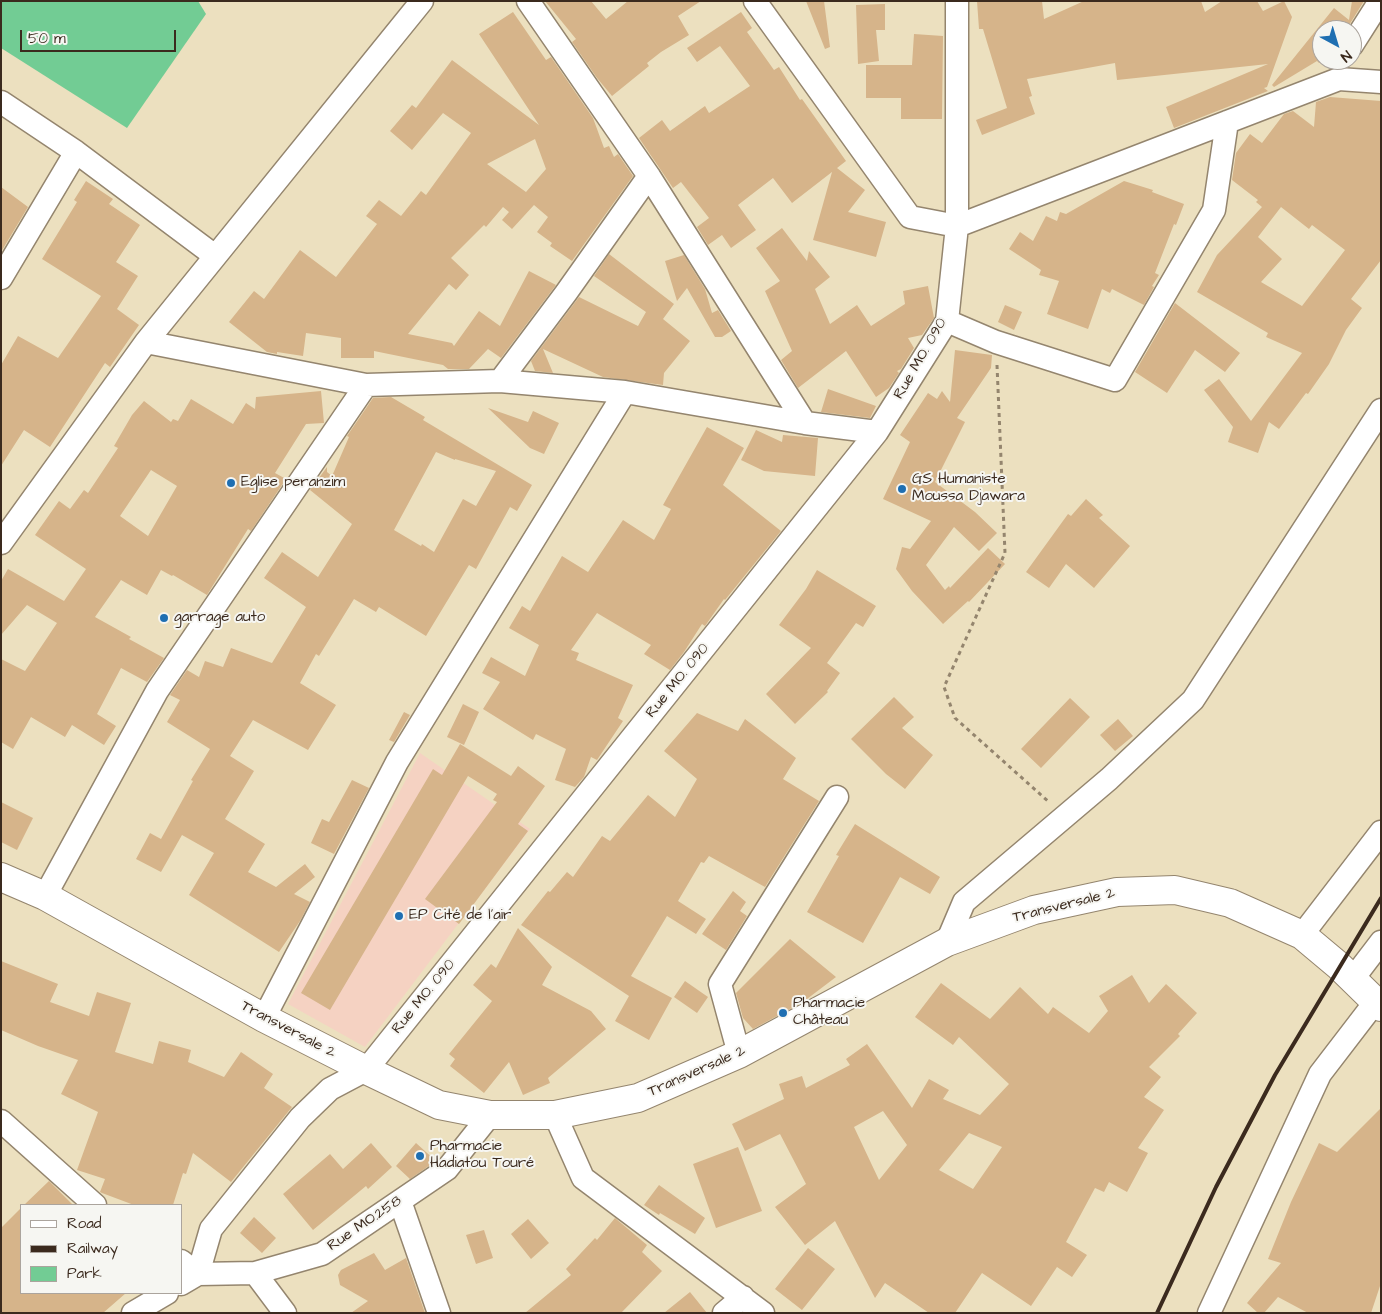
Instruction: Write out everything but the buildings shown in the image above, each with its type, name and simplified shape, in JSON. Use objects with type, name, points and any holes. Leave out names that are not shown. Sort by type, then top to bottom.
[{"type":"main road","name":"Transversale 2","points":[[1,877],[45,896],[264,1018],[366,1070],[439,1105],[490,1115],[554,1116],[638,1098],[739,1054],[947,942],[1034,910],[1117,892],[1175,890],[1230,903],[1302,935],[1378,1004]]},
{"type":"street","points":[[1,543],[146,342],[422,1]]},
{"type":"street","points":[[528,1],[649,176],[805,424]]},
{"type":"street","points":[[755,1],[910,216],[958,226],[1227,122],[1340,70]]},
{"type":"street","name":"Rue MO. 090","points":[[187,1273],[211,1229],[300,1118],[330,1089],[366,1070],[877,432],[947,321],[958,226],[957,1]]},
{"type":"street","points":[[1362,29],[1380,1]]},
{"type":"street","points":[[1345,70],[1381,82]]},
{"type":"street","points":[[1,102],[76,152],[215,256]]},
{"type":"street","points":[[947,321],[996,342],[1116,380],[1214,210],[1227,122]]},
{"type":"street","points":[[4,268],[76,152]]},
{"type":"street","points":[[500,380],[649,176]]},
{"type":"street","points":[[146,342],[366,385],[500,380],[625,392],[805,424],[877,432]]},
{"type":"street","points":[[45,896],[157,691],[366,385]]},
{"type":"street","points":[[264,1018],[397,762],[625,392]]},
{"type":"street","points":[[947,942],[964,902],[1109,779],[1193,700],[1381,410]]},
{"type":"street","points":[[739,1054],[720,984],[837,797]]},
{"type":"street","points":[[1302,935],[1381,832]]},
{"type":"street","points":[[1352,980],[1381,942]]},
{"type":"street","points":[[1209,1313],[1320,1074],[1378,1004]]},
{"type":"street","name":"Rue MO.258","points":[[187,1273],[255,1273],[322,1254],[447,1169],[490,1115]]},
{"type":"street","points":[[554,1116],[584,1178],[763,1313]]},
{"type":"street","points":[[1,1121],[94,1204]]},
{"type":"street","points":[[400,1201],[439,1313]]},
{"type":"street","points":[[255,1273],[285,1313]]},
{"type":"street","points":[[133,1313],[165,1294]]},
{"type":"street","points":[[724,1313],[743,1297]]},
{"type":"path","points":[[996,342],[1005,553],[944,687],[954,718],[1064,817]]},
{"type":"shaded area","name":"EP Cité de l'air","points":[[420,753],[530,829],[365,1047],[288,1004]]},
{"type":"green space","points":[[1,1],[198,1],[206,14],[127,128],[1,48]]},
{"type":"railway","points":[[1157,1313],[1216,1187],[1275,1075],[1381,898]]},
{"type":"place","name":"Eglise peranzim","points":[[231,483]]},
{"type":"place","name":"GS Humaniste Moussa Djawara","points":[[902,489]]},
{"type":"place","name":"garrage auto","points":[[164,618]]},
{"type":"place","name":"EP Cité de l'air","points":[[399,916]]},
{"type":"place","name":"Pharmacie Château","points":[[783,1013]]},
{"type":"place","name":"Pharmacie Hadiatou Touré","points":[[420,1156]]}]
